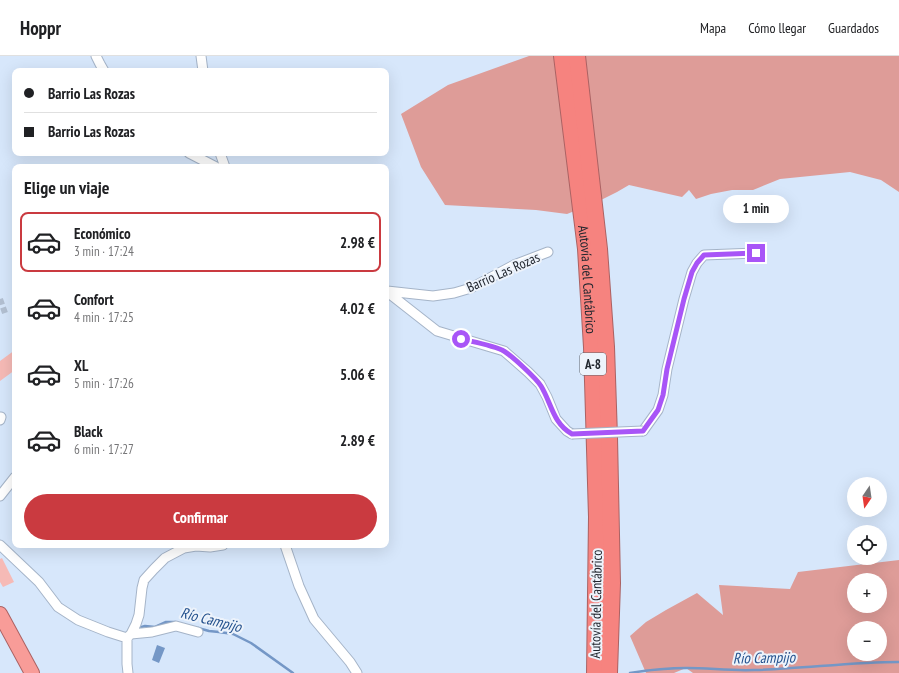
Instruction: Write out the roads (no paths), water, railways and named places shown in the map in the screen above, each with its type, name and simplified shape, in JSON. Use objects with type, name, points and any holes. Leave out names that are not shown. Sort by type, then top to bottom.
[{"type":"highway","name":"Autovía del Cantábrico","points":[[562,56],[586,249],[592,347],[597,517],[595,673]]},
{"type":"highway","name":"Autovía del Cantábrico","points":[[577,56],[599,248],[606,347],[612,583],[609,673]]},
{"type":"highway","points":[[0,614],[32,673]]},
{"type":"street","points":[[96,56],[102,68]]},
{"type":"street","points":[[201,56],[203,68]]},
{"type":"street","points":[[195,156],[210,164]]},
{"type":"street","name":"Barrio Las Rozas","points":[[389,291],[433,296],[471,288],[514,265],[548,252]]},
{"type":"street","name":"Barrio Las Rozas","points":[[389,293],[437,331],[504,351],[540,384],[556,419],[567,431],[572,434],[643,431],[658,410],[663,395],[667,369],[684,299],[692,272],[697,263],[704,255],[756,253]]},
{"type":"street","points":[[0,496],[12,481]]},
{"type":"street","points":[[0,545],[39,582],[58,607],[78,620],[108,632],[129,636],[176,626],[198,632]]},
{"type":"street","points":[[128,673],[127,664],[129,636],[136,624],[144,580],[165,558],[184,548]]},
{"type":"street","points":[[286,548],[299,586],[314,620],[350,662],[357,673]]},
{"type":"water","points":[[157,645],[165,648],[159,663],[152,660]]},
{"type":"waterway","name":"Río Campijo","points":[[138,628],[145,626],[155,627],[166,622],[178,623]]},
{"type":"waterway","name":"Río Campijo","points":[[198,628],[233,634],[251,643],[293,673]]},
{"type":"waterway","name":"Río Campijo","points":[[630,673],[672,668],[754,670],[899,662]]},
{"type":"tunnel","points":[[0,299],[5,313]]}]
